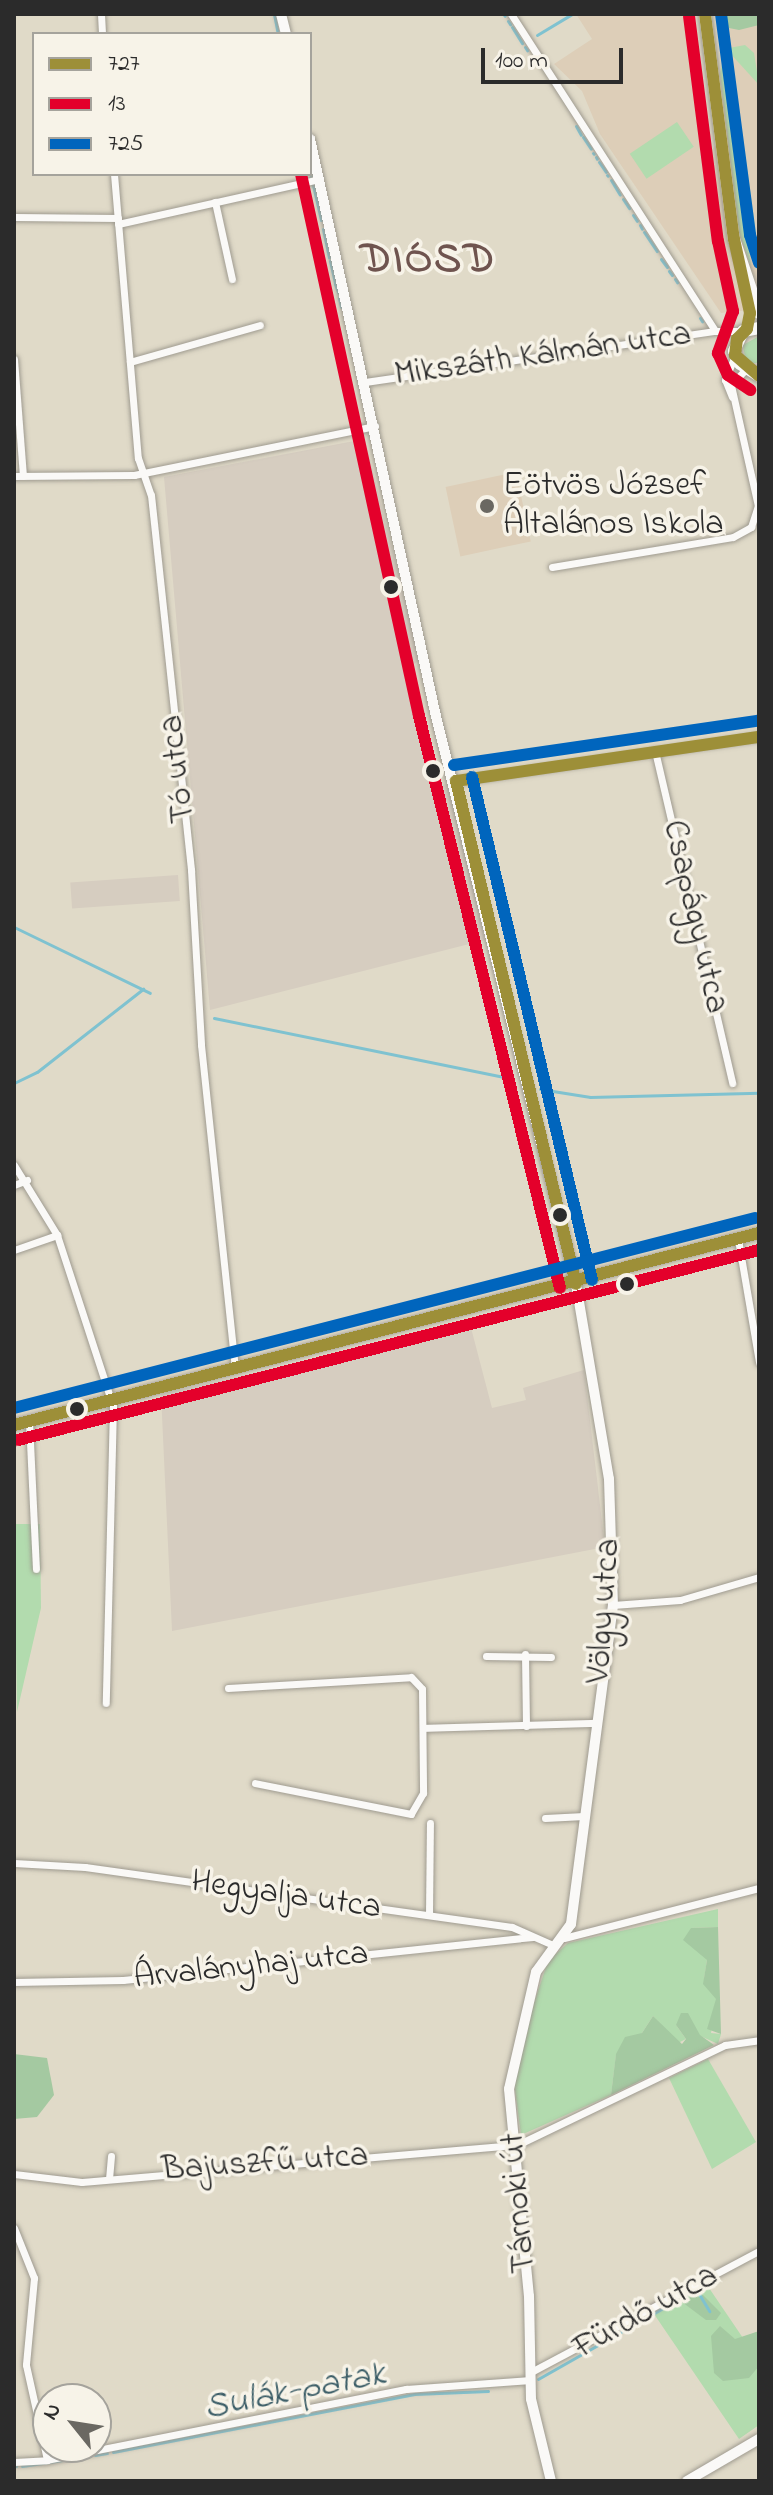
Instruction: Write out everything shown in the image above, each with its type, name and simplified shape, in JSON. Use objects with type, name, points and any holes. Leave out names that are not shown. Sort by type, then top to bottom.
[{"type":"main road","points":[[705,14],[734,239],[759,313]]},
{"type":"main road","points":[[743,271],[750,329],[734,353],[754,372]]},
{"type":"street","points":[[511,14],[718,332]]},
{"type":"street","name":"Völgy utca","points":[[312,148],[375,425],[435,712],[456,781],[576,1284],[609,1479],[613,1605],[595,1723],[571,1924],[564,1938]]},
{"type":"street","name":"Tó utca","points":[[114,176],[130,362],[143,473],[154,521],[191,870],[203,1059],[235,1366]]},
{"type":"street","points":[[14,217],[118,221],[319,179]]},
{"type":"street","points":[[215,202],[232,279]]},
{"type":"street","points":[[130,362],[260,325]]},
{"type":"street","name":"Mikszáth Kálmán utca","points":[[365,382],[750,329]]},
{"type":"street","name":"Mikszáth Kálmán utca","points":[[718,332],[734,353]]},
{"type":"street","points":[[552,567],[733,537],[751,527],[758,506],[732,397],[725,380],[734,353]]},
{"type":"street","points":[[14,359],[23,476]]},
{"type":"street","points":[[732,397],[732,381],[754,372]]},
{"type":"street","points":[[14,476],[143,473],[375,425]]},
{"type":"street","points":[[456,781],[759,737]]},
{"type":"street","name":"Csapágy utca","points":[[655,751],[732,1083]]},
{"type":"street","points":[[14,1165],[27,1180],[57,1235],[110,1400],[106,1703]]},
{"type":"street","points":[[14,1185],[27,1180]]},
{"type":"street","points":[[14,1425],[235,1366],[576,1284],[759,1233]]},
{"type":"street","points":[[14,1250],[57,1235]]},
{"type":"street","points":[[738,1239],[759,1362]]},
{"type":"street","points":[[29,1421],[36,1569]]},
{"type":"street","points":[[613,1605],[680,1600],[759,1577]]},
{"type":"street","points":[[525,1654],[526,1726]]},
{"type":"street","points":[[486,1656],[525,1654],[551,1657]]},
{"type":"street","points":[[228,1688],[411,1677],[422,1689],[423,1793],[411,1814],[255,1783]]},
{"type":"street","points":[[423,1728],[595,1723]]},
{"type":"street","points":[[545,1818],[584,1816]]},
{"type":"street","points":[[429,1914],[430,1823]]},
{"type":"street","name":"Hegyalja utca","points":[[14,1863],[85,1867],[429,1914],[512,1927],[553,1945]]},
{"type":"street","points":[[564,1938],[759,1888]]},
{"type":"street","name":"Árvalányhaj utca","points":[[14,1982],[123,1980],[535,1937]]},
{"type":"street","name":"Tárnoki út","points":[[551,2481],[531,2376],[517,2145],[509,2089],[514,2053],[536,1972],[553,1945],[564,1938]]},
{"type":"street","points":[[517,2145],[725,2045],[759,2040]]},
{"type":"street","name":"Bajuszfű utca","points":[[14,2174],[67,2182],[517,2145]]},
{"type":"street","points":[[109,2179],[111,2156]]},
{"type":"street","points":[[14,2228],[34,2278],[26,2365],[32,2392]]},
{"type":"street","name":"Fürdő utca","points":[[531,2376],[759,2251]]},
{"type":"street","points":[[112,2447],[406,2389],[531,2376]]},
{"type":"street","points":[[687,2481],[759,2439]]},
{"type":"shaded area","points":[[576,14],[689,14],[707,157],[728,127],[721,14],[759,17],[759,309],[721,313],[600,134],[582,91],[554,64],[592,39]]},
{"type":"shaded area","points":[[365,439],[420,660],[412,665],[439,785],[449,784],[485,940],[210,1010],[164,477]]},
{"type":"shaded area","name":"Eötvös József Általános Iskola","points":[[516,472],[531,541],[460,556],[446,487]]},
{"type":"shaded area","points":[[178,875],[180,901],[72,908],[70,883]]},
{"type":"shaded area","points":[[470,1324],[492,1408],[526,1400],[523,1388],[584,1370],[605,1547],[172,1631],[161,1394]]},
{"type":"green space","points":[[757,14],[759,25],[739,30],[729,28],[722,16]]},
{"type":"green space","points":[[745,45],[754,53],[759,85],[729,52],[729,48]]},
{"type":"green space","points":[[725,50],[751,267],[739,232],[720,73]]},
{"type":"green space","points":[[730,68],[739,109],[759,256],[754,257]]},
{"type":"green space","points":[[677,122],[694,147],[647,179],[630,154]]},
{"type":"green space","points":[[759,336],[759,363],[753,363],[745,358],[743,345]]},
{"type":"green space","points":[[14,1524],[40,1524],[41,1608],[17,1712]]},
{"type":"green space","points":[[718,1909],[718,1927],[691,1928],[707,1960],[704,1979],[717,1999],[711,2033],[721,2034],[718,2044],[676,2025],[686,2039],[678,2043],[653,2016],[642,2033],[616,2055],[611,2095],[521,2135],[514,2082],[520,2045],[548,1961],[568,1943]]},
{"type":"green space","points":[[718,1927],[721,2034],[707,2029],[716,1999],[703,1984],[707,1960],[683,1940],[691,1928]]},
{"type":"green space","points":[[681,2013],[688,2013],[700,2035],[714,2045],[611,2095],[616,2054],[625,2037],[642,2033],[653,2016],[682,2044],[686,2039],[676,2025]]},
{"type":"green space","points":[[14,2054],[47,2058],[54,2095],[37,2117],[14,2119]]},
{"type":"green space","points":[[708,2059],[756,2142],[712,2169],[669,2078]]},
{"type":"green space","points":[[707,2285],[743,2338],[759,2331],[759,2425],[739,2439],[654,2314]]},
{"type":"green space","points":[[699,2291],[721,2313],[716,2320],[706,2320],[682,2302]]},
{"type":"green space","points":[[720,2326],[735,2339],[759,2331],[759,2366],[749,2378],[723,2381],[714,2373],[711,2336]]},
{"type":"waterway","points":[[274,14],[278,32]]},
{"type":"waterway","points":[[537,35],[572,14]]},
{"type":"waterway","points":[[512,27],[522,43]]},
{"type":"waterway","points":[[576,126],[581,135]]},
{"type":"waterway","points":[[583,137],[591,149]]},
{"type":"waterway","points":[[599,162],[606,172]]},
{"type":"waterway","points":[[611,180],[620,195]]},
{"type":"waterway","points":[[313,185],[321,220]]},
{"type":"waterway","points":[[623,199],[629,208]]},
{"type":"waterway","points":[[633,215],[637,221]]},
{"type":"waterway","points":[[640,225],[642,229]]},
{"type":"waterway","points":[[323,229],[329,257]]},
{"type":"waterway","points":[[644,232],[657,251]]},
{"type":"waterway","points":[[661,259],[667,267]]},
{"type":"waterway","points":[[330,261],[335,282]]},
{"type":"waterway","points":[[669,271],[672,275]]},
{"type":"waterway","points":[[335,284],[338,292]]},
{"type":"waterway","points":[[339,298],[341,307]]},
{"type":"waterway","points":[[14,927],[150,993]]},
{"type":"waterway","points":[[14,1083],[37,1072],[143,989]]},
{"type":"waterway","points":[[214,1018],[505,1077]]},
{"type":"waterway","points":[[540,1089],[590,1097],[759,1093]]},
{"type":"waterway","points":[[538,2379],[705,2284]]},
{"type":"waterway","points":[[696,2289],[709,2311]]},
{"type":"waterway","name":"Sulák-patak","points":[[113,2452],[414,2394],[488,2391]]},
{"type":"waterway","name":"Sulák-patak","points":[[22,2466],[42,2463]]},
{"type":"transit line","name":"727","points":[[705,14],[734,239],[750,313],[747,329]]},
{"type":"transit line","name":"725","points":[[721,14],[750,235],[759,263]]},
{"type":"transit line","name":"13","points":[[689,16],[718,241],[733,311],[718,353],[728,375],[750,390]]},
{"type":"transit line","name":"13","points":[[301,176],[419,716],[560,1288]]},
{"type":"transit line","name":"727","points":[[747,329],[737,339],[735,355],[759,376]]},
{"type":"transit line","name":"725","points":[[454,765],[757,721]]},
{"type":"transit line","name":"727","points":[[456,781],[759,737]]},
{"type":"transit line","name":"725","points":[[472,777],[592,1280]]},
{"type":"transit line","name":"727","points":[[456,781],[576,1284]]},
{"type":"transit line","name":"725","points":[[14,1408],[755,1218]]},
{"type":"transit line","name":"727","points":[[14,1425],[759,1233]]},
{"type":"transit line","name":"13","points":[[18,1440],[759,1250]]},
{"type":"place","name":"Eötvös József Általános Iskola","points":[[487,506]]},
{"type":"district","name":"DIÓSD","points":[[428,261]]}]
